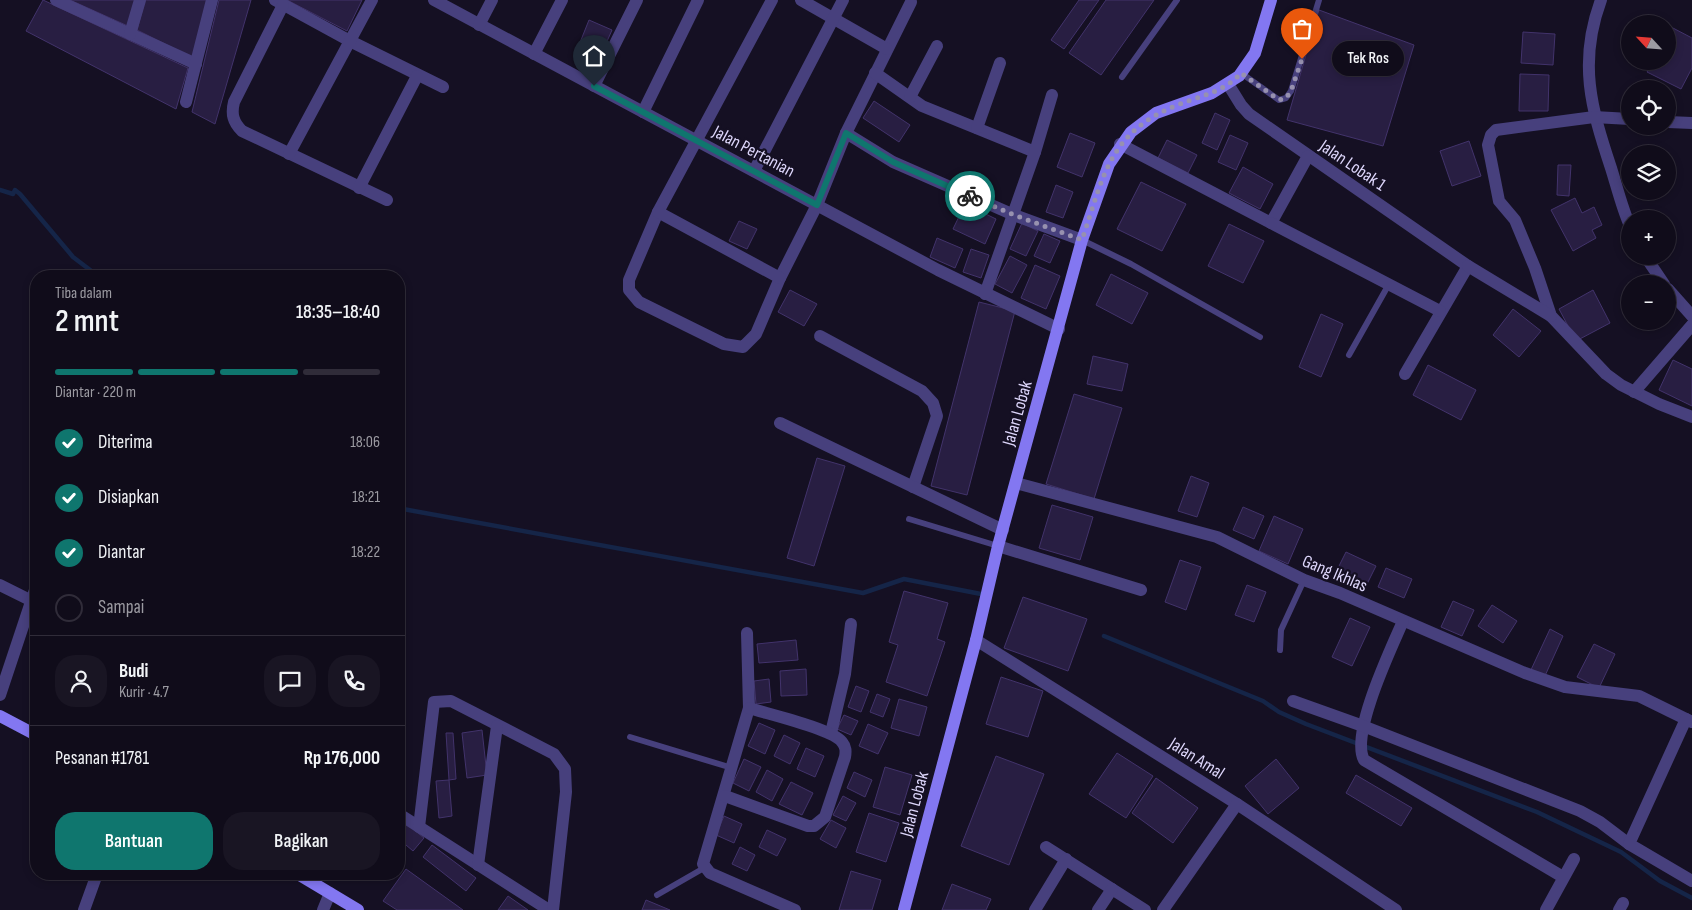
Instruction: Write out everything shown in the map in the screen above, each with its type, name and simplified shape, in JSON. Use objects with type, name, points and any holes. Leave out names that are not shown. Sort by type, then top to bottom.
[{"type":"main road","name":"Jalan Lobak","points":[[904,910],[976,640],[998,546],[1082,240],[1109,164],[1120,144],[1140,124],[1156,113],[1228,84],[1241,73],[1255,53],[1271,0]]},
{"type":"main road","points":[[0,716],[30,731]]},
{"type":"main road","points":[[308,880],[358,910]]},
{"type":"street","points":[[56,0],[196,64]]},
{"type":"street","points":[[130,34],[140,0]]},
{"type":"street","points":[[186,102],[212,0]]},
{"type":"street","points":[[288,154],[372,0]]},
{"type":"street","name":"Jalan Pertanian","points":[[434,0],[985,294],[1058,329]]},
{"type":"street","points":[[479,25],[492,0]]},
{"type":"street","points":[[534,54],[562,0]]},
{"type":"street","points":[[594,86],[637,0]]},
{"type":"street","points":[[643,112],[698,0]]},
{"type":"street","points":[[772,0],[698,141],[658,212],[629,280],[629,290],[639,302],[724,344],[743,347],[756,334],[780,278],[817,205],[846,133],[911,2]]},
{"type":"street","points":[[801,0],[888,49]]},
{"type":"street","points":[[754,171],[843,0]]},
{"type":"street","points":[[1601,0],[1588,44],[1588,72],[1594,117],[1625,210]]},
{"type":"street","points":[[387,200],[242,131],[234,120],[232,111],[279,2],[350,41],[443,87]]},
{"type":"street","points":[[910,97],[937,46]]},
{"type":"street","points":[[977,128],[1000,63]]},
{"type":"street","points":[[875,73],[922,106],[1035,152]]},
{"type":"street","points":[[359,188],[418,76]]},
{"type":"street","name":"Jalan Lobak 1","points":[[1228,84],[1240,105],[1308,156],[1468,266],[1551,316]]},
{"type":"street","points":[[985,294],[1014,215],[1052,95]]},
{"type":"street","points":[[1621,119],[1594,117],[1496,130],[1488,142],[1499,201],[1515,220],[1535,268],[1551,316],[1606,374],[1634,392],[1692,417]]},
{"type":"street","points":[[1676,122],[1692,123]]},
{"type":"street","points":[[846,133],[893,162],[1014,215],[1082,240]]},
{"type":"street","points":[[1120,144],[1440,310]]},
{"type":"street","points":[[1271,223],[1308,156]]},
{"type":"street","points":[[658,212],[780,278]]},
{"type":"street","points":[[1405,374],[1440,310],[1468,266]]},
{"type":"street","points":[[1676,298],[1692,316]]},
{"type":"street","points":[[1634,392],[1692,325]]},
{"type":"street","points":[[820,336],[922,391],[933,403],[937,416],[913,487]]},
{"type":"street","points":[[780,423],[1003,530]]},
{"type":"street","name":"Gang Ikhlas","points":[[1016,483],[1217,538],[1304,580],[1340,593],[1524,673],[1565,687],[1639,696],[1689,720]]},
{"type":"street","points":[[998,546],[1141,590]]},
{"type":"street","points":[[0,585],[30,600]]},
{"type":"street","points":[[0,695],[30,607]]},
{"type":"street","points":[[1403,621],[1363,727],[1360,750],[1364,760],[1563,877]]},
{"type":"street","points":[[831,733],[845,674],[851,624]]},
{"type":"street","points":[[747,634],[750,708],[725,796],[704,860],[704,868],[710,873],[795,910]]},
{"type":"street","name":"Jalan Amal","points":[[976,640],[1237,804],[1396,910]]},
{"type":"street","points":[[419,827],[434,702],[451,701],[554,754],[566,769],[566,792],[553,910]]},
{"type":"street","points":[[1293,701],[1580,811],[1600,822],[1629,844],[1692,881]]},
{"type":"street","points":[[725,796],[808,826],[820,822],[824,817],[845,757],[846,750],[842,742],[831,733],[750,708]]},
{"type":"street","points":[[1629,844],[1689,720]]},
{"type":"street","points":[[478,865],[497,726]]},
{"type":"street","points":[[1163,910],[1237,804]]},
{"type":"street","points":[[405,818],[549,910]]},
{"type":"street","points":[[1046,847],[1145,910]]},
{"type":"street","points":[[1035,910],[1066,859]]},
{"type":"street","points":[[1546,910],[1574,859]]},
{"type":"street","points":[[84,910],[95,880]]},
{"type":"street","points":[[1098,910],[1112,889]]},
{"type":"street","points":[[323,910],[330,893]]},
{"type":"lane","points":[[1122,77],[1177,0]]},
{"type":"lane","points":[[1241,73],[1279,100],[1286,98],[1291,91],[1319,0]]},
{"type":"lane","points":[[1082,240],[1131,264],[1260,337]]},
{"type":"lane","points":[[1349,355],[1389,284]]},
{"type":"lane","points":[[909,519],[998,546]]},
{"type":"lane","points":[[1280,650],[1281,630],[1304,580]]},
{"type":"lane","points":[[630,737],[733,768]]},
{"type":"lane","points":[[657,895],[704,868]]},
{"type":"building","points":[[43,0],[188,68],[176,109],[26,31]]},
{"type":"building","points":[[70,0],[135,0],[128,26]]},
{"type":"building","points":[[145,0],[207,0],[193,58],[137,30]]},
{"type":"building","points":[[219,0],[251,0],[215,124],[192,112]]},
{"type":"building","points":[[287,0],[362,0],[347,31]]},
{"type":"building","points":[[1079,0],[1099,0],[1064,49],[1051,40]]},
{"type":"building","points":[[1106,0],[1154,0],[1101,75],[1069,53]]},
{"type":"building","points":[[1319,10],[1414,45],[1383,146],[1287,120]]},
{"type":"building","points":[[589,20],[612,30],[597,64],[575,55]]},
{"type":"building","points":[[1676,30],[1692,38],[1692,68],[1681,89],[1676,86],[1676,80],[1663,80],[1647,72],[1648,70],[1676,70]]},
{"type":"building","points":[[1523,32],[1555,34],[1553,65],[1521,63]]},
{"type":"building","points":[[1520,74],[1549,75],[1548,111],[1519,111]]},
{"type":"building","points":[[874,101],[910,125],[899,142],[863,118]]},
{"type":"building","points":[[1215,113],[1230,120],[1217,150],[1202,143]]},
{"type":"building","points":[[1070,133],[1095,143],[1082,177],[1057,167]]},
{"type":"building","points":[[1230,135],[1248,143],[1236,170],[1218,162]]},
{"type":"building","points":[[1167,140],[1197,155],[1188,173],[1158,158]]},
{"type":"building","points":[[1469,141],[1481,176],[1452,186],[1440,151]]},
{"type":"building","points":[[1558,165],[1571,165],[1569,196],[1557,195]]},
{"type":"building","points":[[1243,167],[1273,184],[1260,209],[1229,193]]},
{"type":"building","points":[[1141,182],[1186,204],[1162,251],[1117,229]]},
{"type":"building","points":[[1056,185],[1073,192],[1063,218],[1046,212]]},
{"type":"building","points":[[1575,198],[1582,213],[1594,207],[1602,225],[1592,230],[1596,238],[1573,251],[1551,210]]},
{"type":"building","points":[[965,204],[996,219],[985,244],[953,229]]},
{"type":"building","points":[[739,221],[757,229],[747,249],[729,241]]},
{"type":"building","points":[[1022,223],[1038,231],[1026,256],[1010,249]]},
{"type":"building","points":[[1229,224],[1264,241],[1243,283],[1208,266]]},
{"type":"building","points":[[1044,234],[1060,241],[1050,263],[1034,256]]},
{"type":"building","points":[[937,238],[963,249],[955,268],[930,257]]},
{"type":"building","points":[[971,249],[989,255],[981,278],[963,272]]},
{"type":"building","points":[[1010,256],[1027,265],[1012,293],[995,284]]},
{"type":"building","points":[[1035,265],[1060,276],[1046,309],[1021,298]]},
{"type":"building","points":[[1111,274],[1148,293],[1132,324],[1096,305]]},
{"type":"building","points":[[790,290],[817,304],[804,326],[778,312]]},
{"type":"building","points":[[1593,290],[1610,323],[1576,341],[1559,309]]},
{"type":"building","points":[[979,302],[1015,311],[967,495],[931,486]]},
{"type":"building","points":[[1513,309],[1541,331],[1519,357],[1493,335]]},
{"type":"building","points":[[1321,314],[1343,324],[1321,377],[1299,367]]},
{"type":"building","points":[[1093,356],[1128,364],[1122,391],[1087,384]]},
{"type":"building","points":[[1673,360],[1692,369],[1692,406],[1659,390]]},
{"type":"building","points":[[1428,365],[1476,390],[1461,420],[1413,395]]},
{"type":"building","points":[[1074,394],[1122,408],[1094,499],[1046,484]]},
{"type":"building","points":[[817,458],[845,466],[814,566],[787,558]]},
{"type":"building","points":[[1191,476],[1209,483],[1197,517],[1178,511]]},
{"type":"building","points":[[1052,505],[1093,517],[1080,560],[1039,548]]},
{"type":"building","points":[[1243,507],[1264,516],[1254,539],[1233,530]]},
{"type":"building","points":[[1274,516],[1303,529],[1288,564],[1259,551]]},
{"type":"building","points":[[1346,552],[1376,566],[1366,586],[1336,572]]},
{"type":"building","points":[[1180,560],[1201,567],[1186,610],[1165,602]]},
{"type":"building","points":[[1386,568],[1412,579],[1404,598],[1378,587]]},
{"type":"building","points":[[1247,585],[1266,592],[1254,622],[1235,615]]},
{"type":"building","points":[[904,591],[948,603],[937,639],[945,642],[927,696],[886,682],[898,645],[889,642]]},
{"type":"building","points":[[1023,597],[1087,619],[1068,671],[1004,648]]},
{"type":"building","points":[[1453,601],[1474,610],[1462,636],[1441,627]]},
{"type":"building","points":[[1492,605],[1517,621],[1503,643],[1478,626]]},
{"type":"building","points":[[1350,618],[1370,627],[1352,666],[1332,657]]},
{"type":"building","points":[[1550,629],[1563,636],[1544,678],[1530,672]]},
{"type":"building","points":[[796,640],[798,660],[759,663],[757,644]]},
{"type":"building","points":[[1594,644],[1615,654],[1599,688],[1577,677]]},
{"type":"building","points":[[806,669],[807,695],[781,696],[780,671]]},
{"type":"building","points":[[1001,677],[1043,691],[1028,737],[986,724]]},
{"type":"building","points":[[769,679],[771,702],[756,704],[754,681]]},
{"type":"building","points":[[856,686],[869,691],[861,712],[848,707]]},
{"type":"building","points":[[877,694],[890,699],[883,717],[870,712]]},
{"type":"building","points":[[899,699],[927,707],[919,736],[891,728]]},
{"type":"building","points":[[844,715],[858,721],[851,735],[837,729]]},
{"type":"building","points":[[759,723],[775,730],[765,754],[748,746]]},
{"type":"building","points":[[868,724],[888,733],[878,754],[859,746]]},
{"type":"building","points":[[482,730],[487,775],[467,778],[462,733]]},
{"type":"building","points":[[446,733],[453,733],[456,779],[449,780]]},
{"type":"building","points":[[784,735],[800,743],[790,764],[774,756]]},
{"type":"building","points":[[806,748],[824,756],[815,777],[797,769]]},
{"type":"building","points":[[1117,753],[1153,776],[1126,818],[1089,794]]},
{"type":"building","points":[[996,756],[1044,774],[1009,865],[961,846]]},
{"type":"building","points":[[744,759],[761,767],[749,791],[733,783]]},
{"type":"building","points":[[1276,759],[1299,788],[1268,814],[1245,786]]},
{"type":"building","points":[[885,767],[912,775],[900,815],[873,807]]},
{"type":"building","points":[[767,770],[783,779],[772,801],[756,792]]},
{"type":"building","points":[[854,772],[872,780],[865,797],[847,788]]},
{"type":"building","points":[[1356,775],[1412,808],[1401,826],[1346,793]]},
{"type":"building","points":[[1156,778],[1198,808],[1173,843],[1132,813]]},
{"type":"building","points":[[449,780],[452,816],[439,818],[436,781]]},
{"type":"building","points":[[791,782],[813,793],[802,815],[779,804]]},
{"type":"building","points":[[843,796],[856,803],[846,821],[833,815]]},
{"type":"building","points":[[869,813],[899,823],[886,862],[856,852]]},
{"type":"building","points":[[724,816],[742,824],[734,843],[716,835]]},
{"type":"building","points":[[831,820],[846,828],[836,848],[820,839]]},
{"type":"building","points":[[407,824],[424,838],[413,851],[405,844],[405,826]]},
{"type":"building","points":[[767,830],[786,839],[777,856],[759,847]]},
{"type":"building","points":[[432,845],[476,878],[466,891],[423,857]]},
{"type":"building","points":[[740,847],[755,855],[747,871],[732,864]]},
{"type":"building","points":[[406,869],[463,910],[397,910],[383,901],[398,880],[405,880]]},
{"type":"building","points":[[851,871],[881,880],[872,910],[839,910]]},
{"type":"building","points":[[952,884],[991,899],[986,910],[942,910]]},
{"type":"building","points":[[508,896],[528,910],[498,910]]},
{"type":"building","points":[[646,900],[670,910],[642,910]]},
{"type":"waterway","points":[[0,190],[13,194],[15,190],[20,194],[73,257],[90,270]]},
{"type":"waterway","points":[[405,509],[863,593],[904,579],[981,594]]},
{"type":"waterway","points":[[1104,636],[1263,701],[1279,712],[1306,724],[1537,812],[1621,852],[1660,881],[1692,898]]},
{"type":"way so far","points":[[970,196],[1014,215],[1082,240],[1109,164],[1120,144],[1140,124],[1156,113],[1228,84],[1241,73],[1279,100],[1286,98],[1291,91],[1302,59]]},
{"type":"place","name":"Tek Ros","points":[[1302,59]]},
{"type":"route","points":[[594,86],[817,205],[846,133],[893,162],[970,196]]}]
